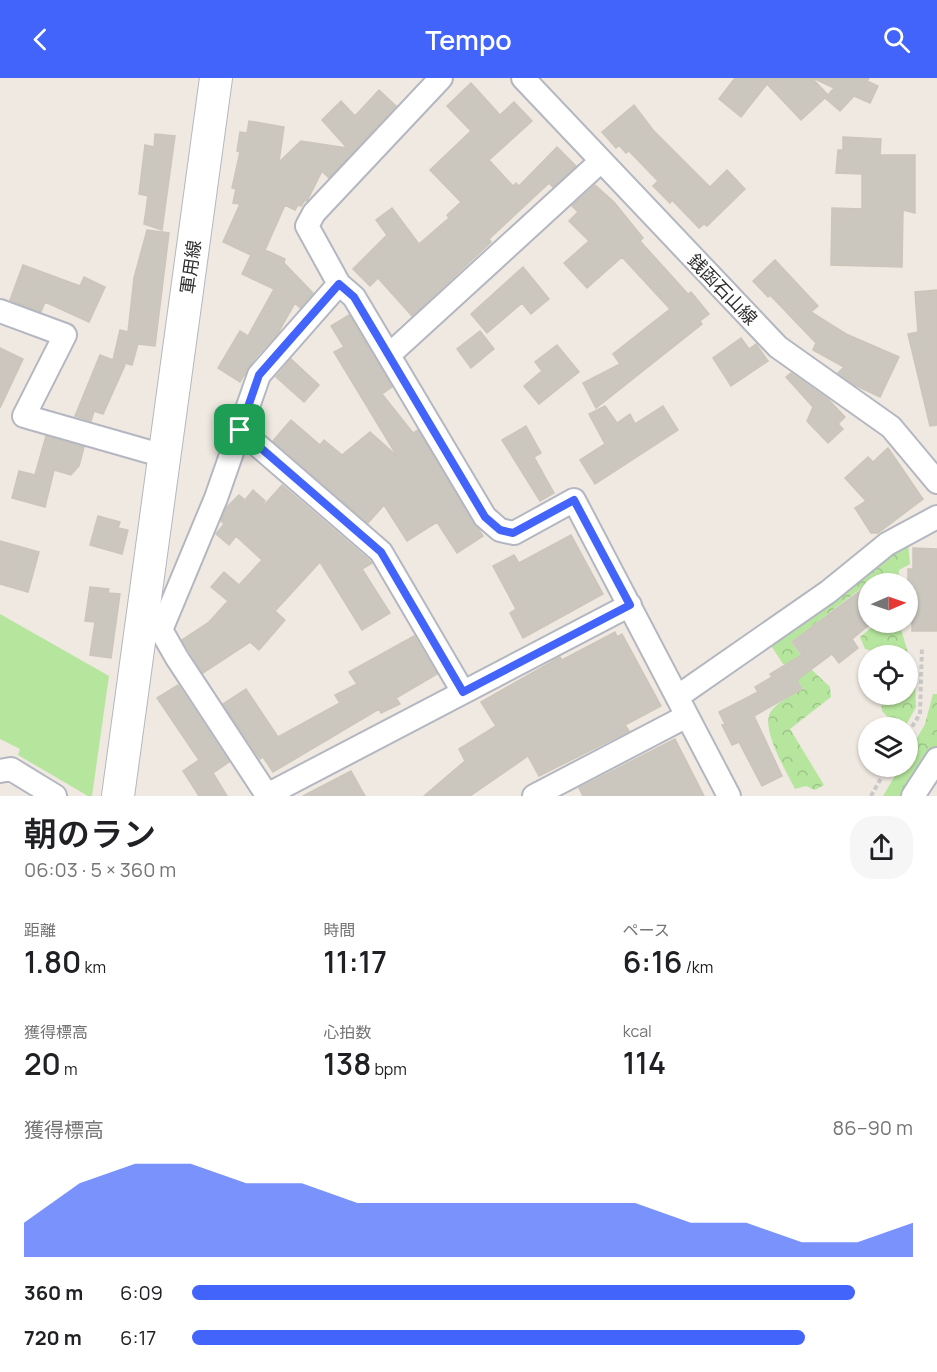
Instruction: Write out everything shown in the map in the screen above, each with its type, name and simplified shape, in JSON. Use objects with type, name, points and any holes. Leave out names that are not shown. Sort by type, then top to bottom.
[{"type":"street","name":"軍用線","points":[[118,796],[151,628],[164,456],[216,78]]},
{"type":"street","points":[[441,78],[314,213],[307,226],[339,284],[354,297],[485,517],[500,530],[513,533],[574,500],[729,796]]},
{"type":"street","name":"銭函石山線","points":[[523,78],[778,347],[891,427],[937,482]]},
{"type":"street","points":[[388,355],[601,161]]},
{"type":"street","points":[[339,284],[259,375],[216,498],[151,628],[177,658],[267,795],[630,605]]},
{"type":"street","points":[[0,311],[65,335],[24,416],[164,456]]},
{"type":"street","points":[[240,430],[381,552],[463,692]]},
{"type":"street","points":[[534,796],[682,707],[886,544],[937,517]]},
{"type":"street","points":[[913,796],[937,759]]},
{"type":"street","points":[[0,771],[11,769],[56,796]]},
{"type":"path","points":[[918,717],[920,714],[922,647]]},
{"type":"path","points":[[871,796],[882,777]]},
{"type":"green space","points":[[908,543],[910,564],[899,570],[899,573],[865,573]]},
{"type":"green space","points":[[858,578],[858,591],[791,642],[812,670],[830,687],[831,697],[790,729],[824,785],[815,790],[806,786],[795,789],[771,738],[769,717],[772,710],[803,689],[788,664],[783,664],[770,644],[770,639]]},
{"type":"green space","points":[[0,614],[109,676],[92,796],[88,796],[18,755],[20,749],[0,739]]},
{"type":"green space","points":[[865,633],[902,633],[906,645],[863,645],[860,637]]},
{"type":"green space","points":[[933,694],[937,694],[937,748],[906,796],[883,796],[894,777],[918,777],[918,736],[925,724]]},
{"type":"green space","points":[[882,705],[916,705],[910,717],[888,717],[882,711]]},
{"type":"building","points":[[735,78],[812,78],[828,95],[834,88],[813,78],[869,78],[867,81],[878,86],[870,103],[854,96],[840,111],[825,98],[801,120],[767,84],[741,117],[719,99]]},
{"type":"building","points":[[471,83],[500,115],[514,102],[532,121],[489,160],[513,186],[516,183],[519,186],[557,147],[576,166],[553,187],[549,183],[489,239],[491,242],[412,316],[378,278],[370,286],[353,269],[387,235],[376,220],[392,208],[419,244],[449,218],[447,215],[461,202],[430,170],[471,131],[447,106]]},
{"type":"building","points":[[379,90],[396,106],[329,178],[322,171],[307,201],[305,200],[301,206],[298,205],[295,210],[285,205],[265,250],[285,259],[284,263],[313,293],[300,308],[295,303],[278,333],[255,358],[240,382],[218,368],[240,331],[248,336],[274,289],[242,274],[251,255],[223,242],[240,204],[233,203],[236,189],[232,188],[240,152],[237,151],[240,132],[247,133],[249,121],[284,127],[279,162],[301,141],[347,148],[322,120],[341,101],[355,116]]},
{"type":"building","points":[[634,105],[653,130],[710,187],[727,170],[745,189],[707,226],[704,224],[699,228],[672,200],[670,203],[653,186],[658,181],[629,151],[626,153],[619,145],[616,148],[602,132]]},
{"type":"building","points":[[155,134],[175,136],[162,230],[144,224],[148,196],[139,194],[145,145],[154,147]]},
{"type":"building","points":[[843,137],[881,139],[880,155],[915,155],[915,213],[903,210],[902,267],[831,265],[832,208],[862,209],[862,174],[836,173],[838,150],[843,150]]},
{"type":"building","points":[[595,185],[614,202],[643,238],[640,241],[688,294],[691,292],[709,314],[700,321],[702,324],[596,408],[583,383],[620,364],[613,354],[670,309],[622,257],[587,288],[564,263],[589,241],[569,221],[578,212],[572,206]]},
{"type":"building","points":[[147,230],[169,233],[155,346],[138,344],[132,365],[114,360],[125,365],[103,414],[94,411],[91,421],[75,416],[100,355],[113,360],[120,330],[128,332],[134,278]]},
{"type":"building","points":[[775,260],[818,306],[811,312],[846,334],[899,357],[880,397],[855,385],[838,373],[844,367],[813,350],[816,343],[770,295],[768,297],[753,281]]},
{"type":"building","points":[[23,265],[80,286],[84,277],[105,287],[89,322],[45,302],[41,312],[10,300]]},
{"type":"building","points":[[523,267],[549,299],[531,314],[522,303],[487,333],[471,314]]},
{"type":"building","points":[[937,290],[937,425],[930,426],[908,334],[918,332],[915,292]]},
{"type":"building","points":[[349,315],[392,387],[382,394],[413,433],[418,430],[483,536],[457,553],[437,522],[407,541],[384,505],[368,523],[273,441],[291,420],[320,445],[324,440],[342,455],[370,432],[397,456],[334,352],[344,347],[331,326]]},
{"type":"building","points":[[480,331],[494,349],[471,368],[457,349]]},
{"type":"building","points":[[741,338],[749,349],[756,344],[768,361],[731,386],[713,358]]},
{"type":"building","points":[[557,345],[579,372],[539,404],[524,386],[542,371],[535,362]]},
{"type":"building","points":[[0,348],[23,359],[0,408]]},
{"type":"building","points":[[291,359],[319,385],[304,402],[276,377]]},
{"type":"building","points":[[791,373],[828,399],[845,417],[838,424],[843,429],[828,443],[807,421],[813,407],[786,377]]},
{"type":"building","points":[[605,406],[617,423],[630,414],[635,424],[663,406],[678,430],[595,484],[580,460],[605,444],[589,414]]},
{"type":"building","points":[[526,426],[541,453],[534,457],[554,493],[540,501],[502,440]]},
{"type":"building","points":[[46,436],[84,447],[79,466],[71,475],[54,470],[45,507],[12,498],[19,471],[35,475]]},
{"type":"building","points":[[888,448],[923,499],[878,533],[871,533],[855,508],[866,501],[845,478],[868,457],[873,462]]},
{"type":"building","points":[[282,485],[372,563],[362,569],[390,613],[362,630],[320,562],[275,611],[285,620],[259,650],[250,642],[203,673],[182,640],[209,622],[228,601],[211,587],[224,572],[239,585],[262,560],[236,536],[229,545],[216,534],[224,524],[221,521],[226,508],[239,495],[245,500],[253,490],[265,501],[258,512]]},
{"type":"building","points":[[98,516],[120,522],[118,528],[128,530],[122,554],[90,545]]},
{"type":"building","points":[[571,535],[603,594],[523,638],[510,613],[516,609],[493,566],[514,555],[519,563]]},
{"type":"building","points":[[0,541],[39,552],[28,592],[0,584]]},
{"type":"building","points":[[913,548],[937,549],[937,631],[918,631],[918,573],[908,573],[908,569],[913,569]]},
{"type":"building","points":[[90,587],[109,589],[108,593],[120,594],[111,658],[90,655],[95,622],[85,621]]},
{"type":"building","points":[[858,592],[859,633],[852,639],[858,648],[839,663],[832,654],[797,680],[802,689],[754,716],[782,776],[762,786],[739,742],[732,745],[722,725],[725,724],[719,712],[758,692],[755,687],[772,677],[770,674],[802,655],[792,642]]},
{"type":"building","points":[[615,632],[617,637],[622,634],[661,706],[625,725],[629,731],[539,776],[528,756],[470,796],[424,796],[465,761],[459,749],[496,726],[481,702],[560,657],[562,660]]},
{"type":"building","points":[[414,636],[437,674],[396,698],[400,704],[381,713],[379,709],[273,772],[263,757],[260,759],[223,704],[246,689],[278,737],[340,703],[335,695],[357,684],[349,672]]},
{"type":"building","points":[[178,685],[229,762],[213,773],[227,796],[199,796],[183,771],[199,760],[157,698]]},
{"type":"building","points":[[675,739],[704,796],[583,796],[579,788]]},
{"type":"building","points":[[351,771],[365,796],[303,796]]},
{"type":"route","points":[[339,284],[354,297],[485,517],[500,530],[513,533],[574,500],[630,605],[463,692],[381,552],[240,430],[259,375],[339,284]]}]
